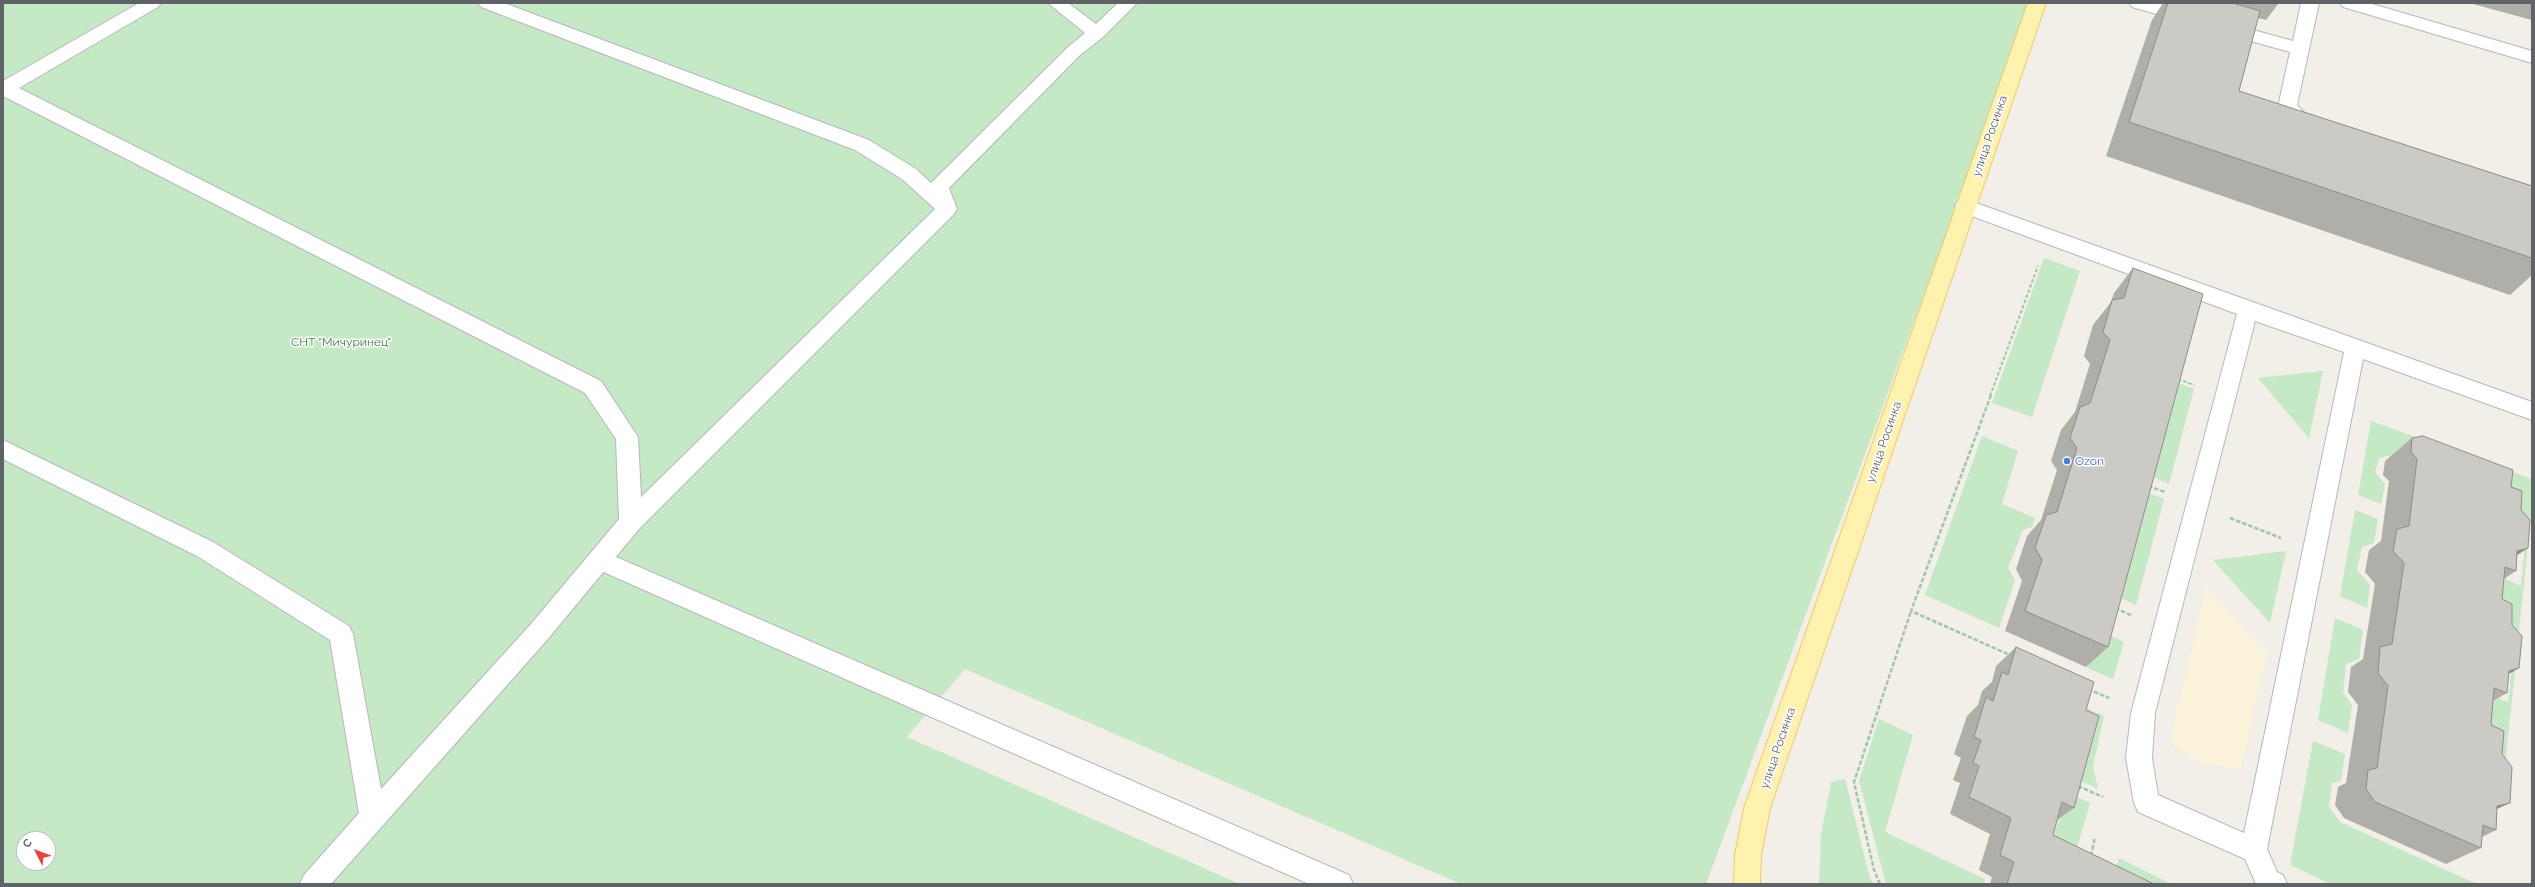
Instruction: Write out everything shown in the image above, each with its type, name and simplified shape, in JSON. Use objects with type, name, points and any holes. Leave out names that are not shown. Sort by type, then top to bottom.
[{"type":"main road","name":"улица Росинка","points":[[1747,884],[1748,855],[1757,808],[1965,206],[2037,3]]},
{"type":"street","points":[[3,88],[152,3]]},
{"type":"street","points":[[487,3],[862,145],[909,174],[947,209]]},
{"type":"street","points":[[1057,3],[1097,33]]},
{"type":"street","points":[[947,209],[939,186],[1074,51],[1097,33],[1128,3]]},
{"type":"street","points":[[2138,3],[2300,49]]},
{"type":"street","points":[[2310,3],[2287,107],[2311,130],[2326,135]]},
{"type":"street","points":[[2349,3],[2532,57]]},
{"type":"street","points":[[3,88],[593,387],[627,437],[631,522]]},
{"type":"street","points":[[1965,206],[2248,310],[2532,411]]},
{"type":"street","points":[[313,884],[373,819],[600,560],[631,522],[947,209]]},
{"type":"street","points":[[2248,310],[2143,713],[2139,758],[2147,803],[2254,850]]},
{"type":"street","points":[[2274,884],[2268,881],[2254,850],[2355,348]]},
{"type":"street","points":[[3,449],[204,549],[341,634],[373,819]]},
{"type":"street","points":[[600,560],[1340,884]]},
{"type":"path","points":[[1880,884],[1874,870],[1854,782],[1911,611],[2048,237]]},
{"type":"path","points":[[1911,611],[2017,658]]},
{"type":"path","points":[[2081,686],[2143,713]]},
{"type":"path","points":[[2071,782],[2103,797]]},
{"type":"path","points":[[2089,864],[2095,837]]},
{"type":"green space","name":"СНТ \"Мичуринец\"","points":[[3,3],[2032,3],[1706,884],[1461,884],[965,669],[907,737],[1240,884],[3,884]]},
{"type":"green space","points":[[2044,258],[2080,271],[2032,417],[1992,403]]},
{"type":"green space","points":[[2323,371],[2309,438],[2258,378]]},
{"type":"green space","points":[[2179,383],[2194,389],[2169,484],[2151,476],[2160,407],[2171,412]]},
{"type":"green space","points":[[2371,421],[2532,479],[2532,507],[2503,784],[2482,774],[2490,695],[2508,702],[2513,657],[2488,582],[2504,578],[2521,586],[2525,545],[2396,454],[2379,458],[2375,472],[2385,484],[2381,504],[2358,495]]},
{"type":"green space","points":[[1982,436],[2018,451],[2002,504],[2035,518],[2032,527],[2023,530],[2008,568],[2015,580],[1999,628],[1925,595]]},
{"type":"green space","points":[[2149,493],[2164,499],[2136,605],[2118,597]]},
{"type":"green space","points":[[2355,510],[2378,519],[2374,543],[2362,547],[2357,570],[2370,585],[2367,608],[2340,596]]},
{"type":"green space","points":[[2286,551],[2270,623],[2213,560]]},
{"type":"green space","points":[[2335,618],[2363,630],[2359,659],[2346,664],[2343,692],[2352,705],[2348,733],[2318,720]]},
{"type":"green space","points":[[2107,634],[2124,642],[2113,679],[2087,668],[2094,646]]},
{"type":"green space","points":[[2077,704],[2104,716],[2093,766],[2098,789],[2070,776]]},
{"type":"green space","points":[[1879,719],[1913,735],[1885,832],[1985,879],[1984,884],[1886,884],[1859,781]]},
{"type":"green space","points":[[2313,741],[2345,754],[2341,781],[2332,783],[2329,807],[2340,822],[2477,884],[2330,884],[2290,865]]},
{"type":"green space","points":[[1845,779],[1868,871],[1873,884],[1819,884],[1821,835],[1831,782]]},
{"type":"green space","points":[[2066,792],[2090,803],[2073,862],[2054,836]]},
{"type":"green space","points":[[2119,858],[2169,884],[2118,884],[2113,881]]},
{"type":"sand","points":[[2206,588],[2267,653],[2241,768],[2202,764],[2170,742]]},
{"type":"building","points":[[2168,3],[2233,3],[2260,11],[2239,91],[2532,186],[2532,258],[2129,122]]},
{"type":"building","points":[[2133,268],[2203,294],[2108,647],[2025,611],[2042,560],[2035,548],[2046,515],[2057,512],[2077,448],[2070,438],[2080,407],[2090,403],[2110,340],[2103,332],[2112,300],[2124,298]]},
{"type":"building","points":[[2423,436],[2513,470],[2511,487],[2522,491],[2521,510],[2530,520],[2528,548],[2517,551],[2516,571],[2505,567],[2502,599],[2512,604],[2512,625],[2522,636],[2519,668],[2509,671],[2507,693],[2494,688],[2491,725],[2504,731],[2502,754],[2512,767],[2510,803],[2497,806],[2496,830],[2483,825],[2481,848],[2375,802],[2366,789],[2368,770],[2377,768],[2388,686],[2378,673],[2380,647],[2392,644],[2404,563],[2393,551],[2397,529],[2409,526],[2417,459],[2411,452],[2412,438]]},
{"type":"building","points":[[2016,647],[2094,682],[2086,710],[2099,716],[2074,808],[2062,802],[2053,835],[2154,884],[2007,884],[2014,862],[2000,855],[2011,818],[1969,797],[1979,766],[1973,763],[1981,740],[1974,737],[1986,697],[1993,701],[2002,672],[2008,675]]},
{"type":"place","name":"Ozon","points":[[2067,461]]}]
